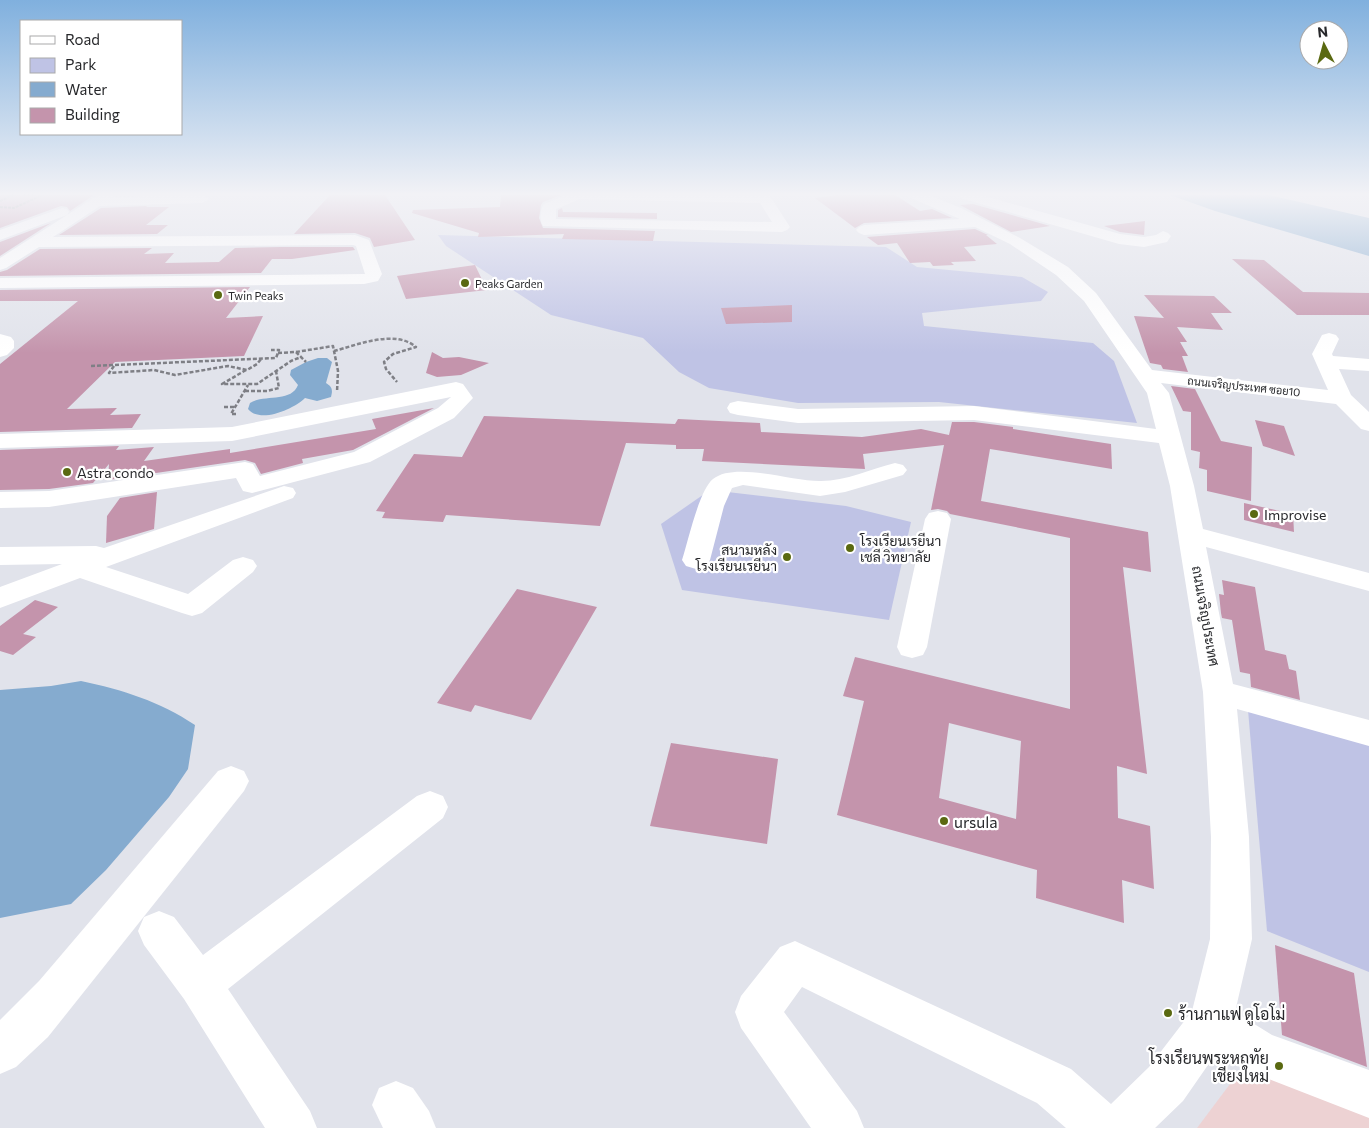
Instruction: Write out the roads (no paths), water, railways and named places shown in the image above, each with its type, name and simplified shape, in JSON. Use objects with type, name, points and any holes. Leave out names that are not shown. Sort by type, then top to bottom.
[{"type":"street","points":[[0,266],[28,248]]},
{"type":"street","points":[[0,284],[364,279],[372,277],[374,274],[365,248]]},
{"type":"street","name":"ถนนเจริญประเทศ","points":[[1035,248],[1090,298],[1158,394],[1170,437],[1191,534],[1219,692],[1230,837],[1231,939],[1211,1022],[1166,1084],[1121,1128]]},
{"type":"street","points":[[1129,248],[1148,257]]},
{"type":"street","points":[[1329,339],[1322,354],[1342,398],[1369,424]]},
{"type":"street","points":[[0,340],[4,341],[4,348],[0,351]]},
{"type":"street","points":[[1326,362],[1369,365]]},
{"type":"street","name":"ถนนเจริญประเทศ ซอย10","points":[[1146,375],[1342,398]]},
{"type":"street","points":[[0,441],[232,434],[456,388],[462,398],[446,413],[362,457],[252,486],[245,469],[49,499],[0,500]]},
{"type":"street","points":[[738,408],[798,416],[974,413],[1170,437]]},
{"type":"street","points":[[696,560],[711,506],[720,485],[724,482],[743,478],[820,489],[836,487],[894,470]]},
{"type":"street","points":[[0,598],[284,493]]},
{"type":"street","points":[[912,647],[938,519]]},
{"type":"street","points":[[1191,534],[1369,582]]},
{"type":"street","points":[[0,556],[112,555]]},
{"type":"street","points":[[80,568],[192,606],[243,566]]},
{"type":"street","points":[[1219,692],[1369,733]]},
{"type":"street","points":[[0,1051],[32,1021],[54,996],[231,781]]},
{"type":"street","points":[[200,984],[430,807]]},
{"type":"street","points":[[159,931],[200,984],[293,1128]]},
{"type":"street","points":[[840,1128],[757,1012],[795,962],[1054,1086],[1102,1128]]},
{"type":"street","points":[[1211,1022],[1259,1053],[1369,1094]]},
{"type":"water","points":[[1340,248],[1369,248],[1369,256]]},
{"type":"water","points":[[318,358],[327,358],[332,362],[326,383],[332,388],[331,397],[317,401],[305,398],[285,410],[268,415],[253,413],[248,409],[250,403],[256,400],[283,396],[295,391],[298,385],[290,375],[291,370]]},
{"type":"water","points":[[81,681],[140,697],[168,709],[195,725],[188,769],[169,797],[106,870],[71,904],[0,918],[0,690],[51,686]]},
{"type":"place","name":"Peaks Garden","points":[[465,283]]},
{"type":"place","name":"Twin Peaks","points":[[218,295]]},
{"type":"place","name":"Astra condo","points":[[67,472]]},
{"type":"place","name":"Improvise","points":[[1254,514]]},
{"type":"place","name":"โรงเรียนเรยีนา เชลี วิทยาลัย","points":[[850,548]]},
{"type":"place","name":"สนามหลัง โรงเรียนเรยีนา","points":[[787,557]]},
{"type":"place","name":"ursula","points":[[944,821]]},
{"type":"place","name":"ร้านกาแฟ ดูโอโม่","points":[[1168,1013]]},
{"type":"place","name":"โรงเรียนพระหฤทัย เชียงใหม่","points":[[1279,1066]]}]
